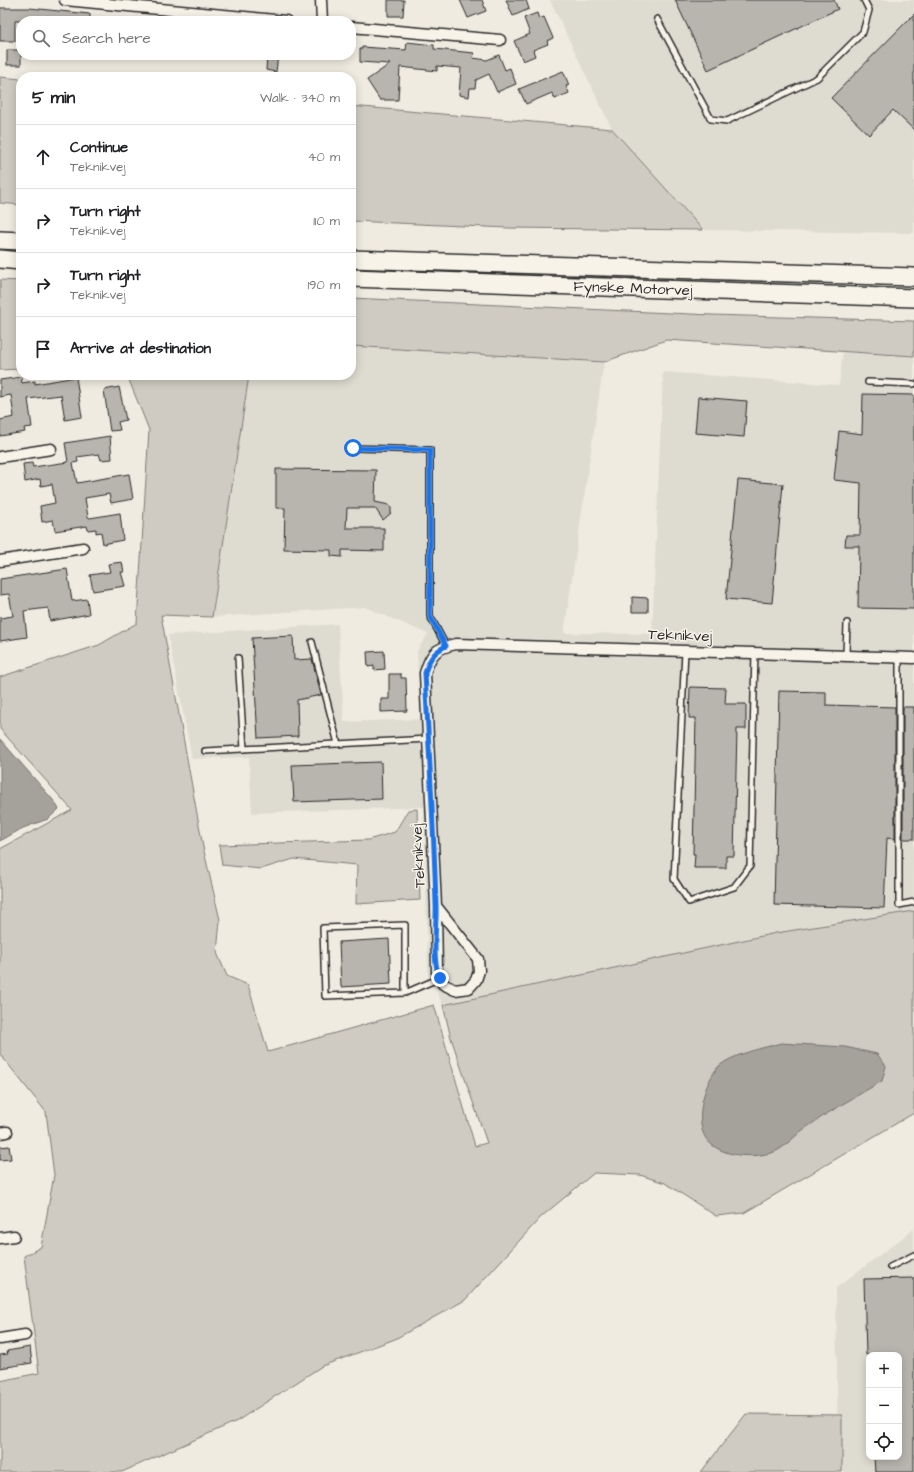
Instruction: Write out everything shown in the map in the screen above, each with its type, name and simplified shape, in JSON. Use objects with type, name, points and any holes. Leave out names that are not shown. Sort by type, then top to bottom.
[{"type":"highway","points":[[0,240],[16,241]]},
{"type":"highway","name":"Fynske Motorvej","points":[[356,258],[914,277]]},
{"type":"highway","points":[[0,259],[16,261]]},
{"type":"highway","name":"Fynske Motorvej","points":[[356,278],[914,298]]},
{"type":"street","points":[[65,0],[233,16]]},
{"type":"street","points":[[321,0],[322,16]]},
{"type":"street","points":[[356,27],[500,40]]},
{"type":"street","points":[[0,457],[51,449]]},
{"type":"street","points":[[0,562],[83,548]]},
{"type":"street","name":"Teknikvej","points":[[436,906],[478,959],[479,971],[476,980],[469,988],[455,990],[443,984],[437,972],[436,906],[425,673],[428,663],[436,651],[446,646],[456,644],[914,658]]},
{"type":"street","points":[[0,1238],[14,1236]]},
{"type":"street","points":[[0,1339],[26,1335]]},
{"type":"lane","points":[[657,19],[710,119],[726,121],[817,78],[863,32],[869,10],[864,0]]},
{"type":"lane","points":[[868,382],[914,384]]},
{"type":"lane","points":[[353,448],[430,450],[430,616],[446,646]]},
{"type":"lane","points":[[846,655],[848,623]]},
{"type":"lane","points":[[312,642],[338,744]]},
{"type":"lane","points":[[685,651],[674,879],[689,902],[734,887],[750,866],[755,652]]},
{"type":"lane","points":[[898,657],[899,905],[914,902]]},
{"type":"lane","points":[[238,658],[244,749]]},
{"type":"lane","points":[[204,751],[428,740]]},
{"type":"lane","points":[[405,993],[405,925],[323,928],[325,996],[405,993],[440,978]]},
{"type":"lane","points":[[890,1267],[914,1255]]},
{"type":"shaded area","points":[[550,0],[914,0],[914,233],[703,230],[612,129]]},
{"type":"shaded area","points":[[0,77],[16,79],[16,205],[0,203]]},
{"type":"shaded area","points":[[356,106],[612,129],[703,230],[508,228],[356,221]]},
{"type":"shaded area","points":[[0,280],[16,281],[16,369],[0,370]]},
{"type":"shaded area","points":[[356,298],[712,315],[914,321],[914,356],[666,340],[604,362],[356,346]]},
{"type":"shaded area","points":[[356,346],[604,362],[564,633],[652,634],[663,372],[839,385],[843,351],[914,356],[914,911],[776,933],[443,1005],[428,973],[424,807],[252,813],[249,757],[192,759],[168,635],[338,624],[344,722],[420,719],[417,651],[428,634],[365,607],[212,617],[248,380],[356,380]]},
{"type":"shaded area","points":[[129,380],[248,380],[212,617],[161,615],[203,847],[220,920],[217,953],[227,976],[248,985],[268,1052],[434,1005],[475,1146],[487,1143],[451,1038],[443,1005],[776,933],[914,911],[914,1113],[744,1213],[716,1216],[665,1183],[640,1175],[594,1173],[541,1217],[465,1300],[395,1339],[322,1366],[237,1421],[122,1472],[0,1472],[0,1381],[39,1373],[24,1256],[41,1247],[54,1175],[46,1112],[0,1054],[0,849],[72,810],[0,729],[0,677],[99,645],[137,623],[149,430]]},
{"type":"shaded area","points":[[0,739],[53,800],[59,809],[48,819],[23,828],[0,841]]},
{"type":"shaded area","points":[[417,809],[420,900],[356,904],[357,865],[294,859],[261,869],[222,865],[219,845],[368,840],[395,832],[408,810]]},
{"type":"shaded area","points":[[781,1043],[845,1047],[877,1054],[886,1066],[882,1081],[816,1121],[782,1148],[774,1152],[746,1156],[736,1155],[718,1149],[705,1137],[702,1129],[701,1110],[709,1081],[719,1066],[732,1058]]},
{"type":"shaded area","points":[[914,1229],[914,1472],[838,1472],[836,1288]]},
{"type":"shaded area","points":[[746,1414],[842,1415],[842,1472],[701,1472]]},
{"type":"building","points":[[388,0],[404,0],[403,16],[388,16]]},
{"type":"building","points":[[460,0],[482,0],[486,11],[468,18]]},
{"type":"building","points":[[506,0],[526,0],[529,9],[513,16]]},
{"type":"building","points":[[675,0],[834,0],[838,9],[708,70]]},
{"type":"building","points":[[0,8],[29,8],[90,14],[90,16],[16,16],[15,41],[0,41]]},
{"type":"building","points":[[537,13],[539,19],[544,17],[553,38],[547,41],[548,44],[533,50],[535,56],[523,61],[514,41],[530,34],[524,18]]},
{"type":"building","points":[[914,14],[914,130],[893,110],[869,135],[831,98]]},
{"type":"building","points":[[407,42],[434,45],[434,49],[474,53],[473,58],[487,60],[499,55],[505,70],[510,68],[516,84],[497,92],[489,74],[476,80],[475,88],[470,88],[469,97],[459,95],[461,68],[437,66],[437,71],[400,67],[398,100],[380,100],[367,80],[390,64],[360,62],[360,49],[362,49],[362,47],[406,50]]},
{"type":"building","points":[[7,50],[16,50],[16,60],[21,60],[21,65],[7,65]]},
{"type":"building","points":[[267,60],[277,60],[276,72],[266,70]]},
{"type":"building","points":[[563,71],[569,85],[566,86],[569,93],[555,99],[552,93],[526,104],[519,89]]},
{"type":"building","points":[[16,378],[16,380],[22,380],[22,383],[35,381],[35,384],[58,380],[76,380],[82,417],[65,420],[61,395],[28,399],[32,427],[24,428],[25,432],[0,436],[0,420],[14,417],[11,395],[0,397],[0,380]]},
{"type":"building","points":[[119,387],[126,420],[118,422],[120,430],[110,431],[104,390]]},
{"type":"building","points":[[863,394],[914,395],[914,609],[858,608],[859,546],[845,546],[846,535],[860,535],[861,483],[834,480],[839,431],[862,434]]},
{"type":"building","points":[[698,397],[747,401],[744,437],[695,433]]},
{"type":"building","points":[[110,436],[112,459],[101,460],[99,454],[77,457],[78,462],[73,463],[77,483],[129,474],[133,499],[111,503],[109,494],[85,498],[88,517],[90,518],[120,513],[123,540],[103,544],[101,532],[96,533],[96,529],[88,530],[87,526],[55,531],[53,520],[42,522],[40,506],[55,503],[52,484],[41,486],[40,479],[25,482],[23,464],[32,463],[33,467],[68,462],[65,443]]},
{"type":"building","points":[[276,469],[376,470],[375,502],[389,505],[391,508],[391,513],[383,520],[375,508],[347,508],[346,528],[384,528],[384,551],[342,550],[342,557],[331,556],[331,550],[284,549],[285,508],[276,508]]},
{"type":"building","points":[[738,480],[783,484],[772,603],[726,599]]},
{"type":"building","points":[[122,562],[124,572],[121,572],[125,586],[93,591],[90,575],[110,572],[108,564]]},
{"type":"building","points":[[67,569],[72,601],[87,599],[89,614],[50,621],[48,608],[24,611],[27,637],[0,641],[0,618],[13,616],[9,594],[0,595],[0,579]]},
{"type":"building","points":[[632,597],[648,598],[648,612],[632,612]]},
{"type":"building","points":[[293,636],[294,660],[312,659],[321,695],[297,700],[298,736],[258,738],[252,638]]},
{"type":"building","points":[[384,651],[385,669],[374,670],[374,666],[368,667],[367,652]]},
{"type":"building","points":[[389,674],[401,674],[401,678],[406,678],[407,711],[381,712],[381,699],[389,699]]},
{"type":"building","points":[[690,687],[726,688],[725,704],[746,704],[746,729],[737,729],[734,856],[726,856],[726,868],[694,868],[696,718],[689,718]]},
{"type":"building","points":[[779,691],[826,692],[826,705],[895,707],[895,839],[887,838],[884,908],[774,905]]},
{"type":"building","points":[[903,707],[914,707],[914,839],[903,839]]},
{"type":"building","points":[[381,762],[382,799],[294,802],[292,765]]},
{"type":"building","points":[[389,939],[391,984],[341,987],[339,942]]},
{"type":"building","points":[[9,1146],[11,1159],[0,1160],[0,1147]]},
{"type":"building","points":[[914,1278],[914,1472],[875,1472],[874,1460],[902,1460],[902,1352],[866,1352],[866,1355],[864,1279]]},
{"type":"building","points":[[30,1347],[32,1363],[0,1368],[0,1355],[8,1354],[7,1351]]},
{"type":"route","points":[[353,448],[430,450],[430,616],[446,646],[436,651],[428,663],[425,673],[436,906],[437,972],[440,978]]}]
